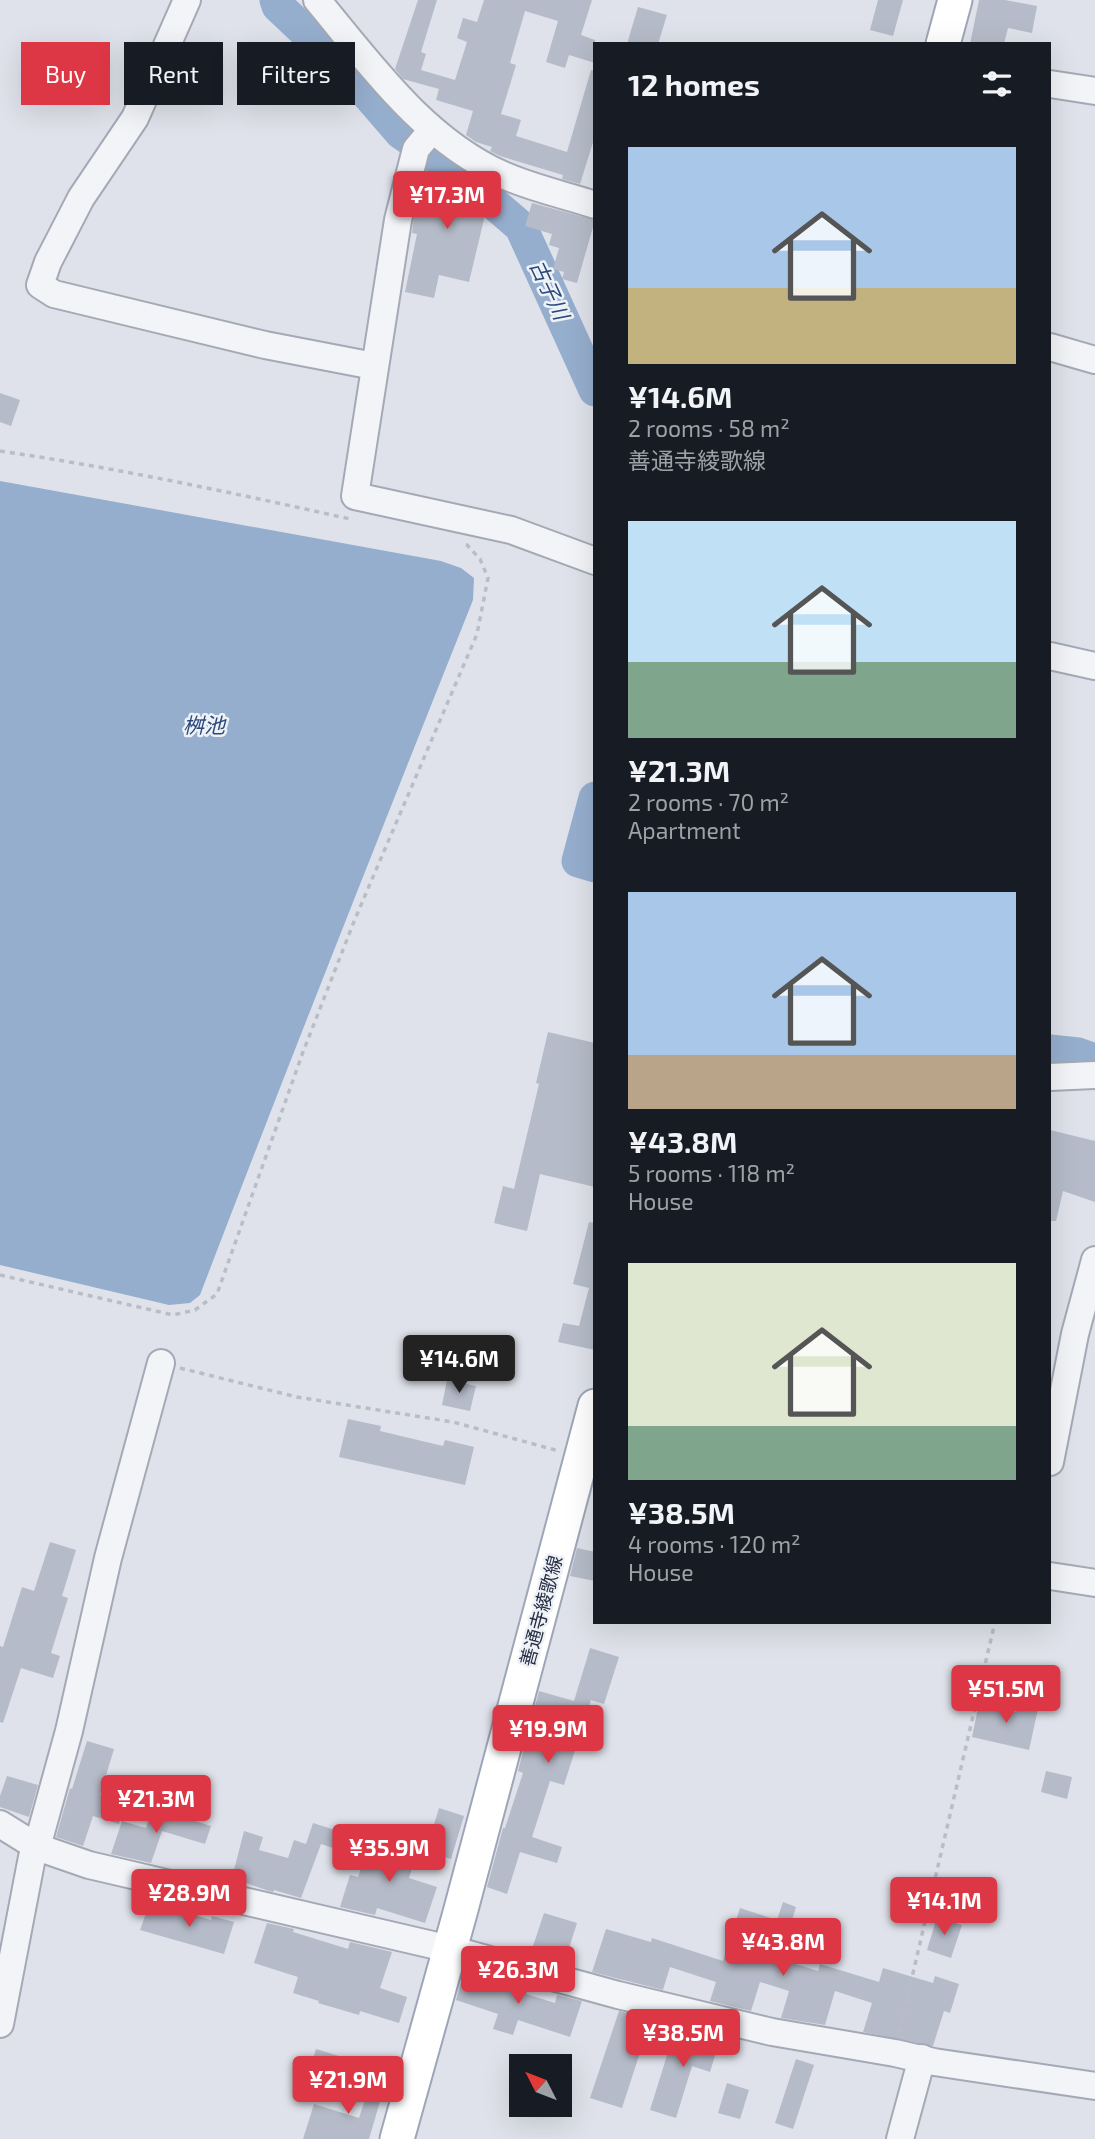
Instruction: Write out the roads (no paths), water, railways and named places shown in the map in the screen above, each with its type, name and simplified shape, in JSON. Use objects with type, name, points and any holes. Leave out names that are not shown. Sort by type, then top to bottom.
[{"type":"main road","points":[[944,42],[955,0]]},
{"type":"main road","name":"善通寺綾歌線","points":[[397,2139],[593,1414]]},
{"type":"street","points":[[187,0],[135,118],[81,198],[48,262],[40,285],[54,294],[265,345],[374,366]]},
{"type":"street","points":[[317,0],[384,80],[432,130],[503,175],[593,204]]},
{"type":"street","points":[[1051,83],[1095,92]]},
{"type":"street","points":[[432,130],[416,149],[398,220],[355,496],[511,530],[593,560]]},
{"type":"street","points":[[1051,347],[1095,360]]},
{"type":"street","points":[[1051,656],[1095,666]]},
{"type":"street","points":[[1051,1077],[1095,1075]]},
{"type":"street","points":[[1051,1457],[1074,1334],[1095,1260]]},
{"type":"street","points":[[0,2024],[32,1857],[69,1731],[107,1558],[161,1363]]},
{"type":"street","points":[[1051,1576],[1095,1583]]},
{"type":"street","points":[[0,1824],[37,1847],[89,1865],[450,1949],[618,1995],[772,2032],[1095,2086]]},
{"type":"street","points":[[900,2139],[922,2058]]},
{"type":"water","name":"桝池","points":[[0,481],[441,561],[461,568],[474,578],[473,600],[200,1295],[190,1303],[169,1305],[0,1265]]},
{"type":"waterway","name":"古子川","points":[[276,0],[278,6],[350,74],[401,133],[455,170],[521,227],[593,386]]},
{"type":"waterway","name":"古子川","points":[[593,805],[578,861],[593,865]]},
{"type":"waterway","name":"古子川","points":[[1051,1051],[1078,1054],[1095,1060]]}]
